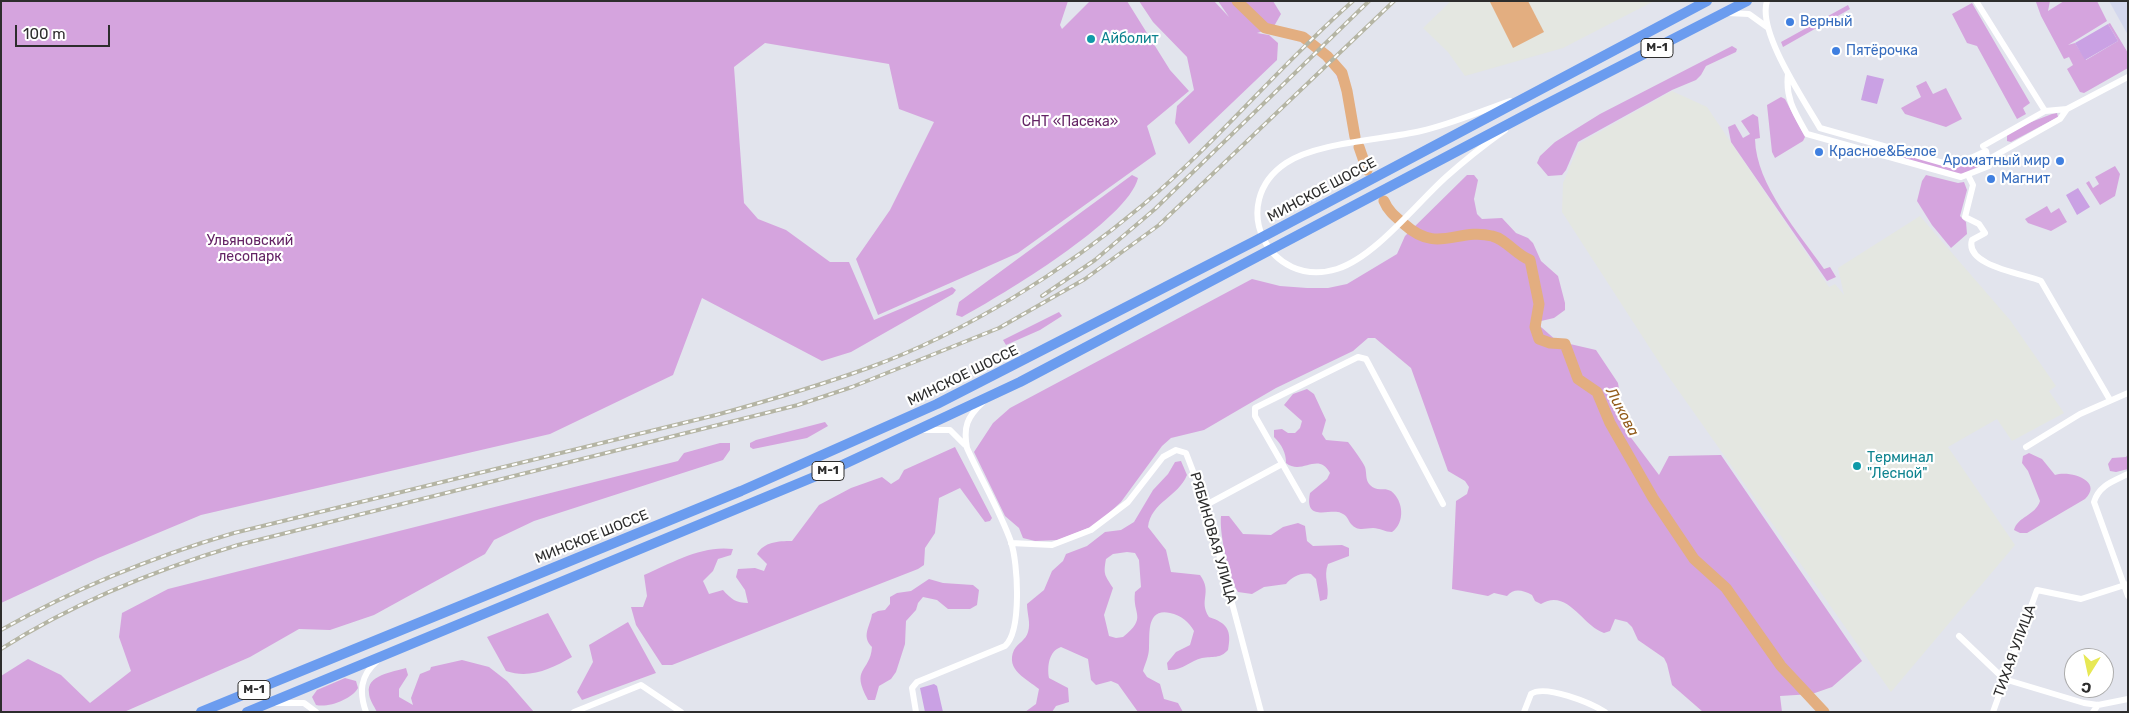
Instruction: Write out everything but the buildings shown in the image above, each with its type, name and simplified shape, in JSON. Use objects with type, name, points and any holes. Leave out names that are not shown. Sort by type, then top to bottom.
[{"type":"highway","name":"МИНСКОЕ ШОССЕ","points":[[201,712],[740,491],[878,432],[1009,369],[1707,1]]},
{"type":"highway","name":"МИНСКОЕ ШОССЕ","points":[[247,712],[838,467],[990,397],[1388,186],[1747,1]]},
{"type":"street","points":[[1767,1],[1765,12],[1767,27],[1788,74],[1820,128],[1954,166],[1984,148],[2004,133],[2045,111],[2067,109],[2128,77]]},
{"type":"street","points":[[1976,1],[2045,111]]},
{"type":"street","points":[[1726,13],[1749,14],[1767,27]]},
{"type":"street","points":[[1788,74],[1786,88],[1789,102],[1807,134],[1961,177],[1989,166],[1984,148]]},
{"type":"street","points":[[1530,94],[1440,126],[1317,151],[1295,158],[1280,167],[1266,184],[1259,202],[1257,215],[1262,237],[1271,252],[1285,264],[1304,271],[1322,272],[1340,268],[1359,258],[1478,149],[1535,110]]},
{"type":"street","points":[[1988,159],[2060,119],[2067,109]]},
{"type":"street","points":[[1968,175],[1973,185],[1965,217],[1980,224],[1985,233],[1972,240],[1972,250],[1976,256],[1998,268],[2041,281],[2110,400]]},
{"type":"street","points":[[1302,500],[1255,416],[1255,408],[1315,377],[1358,357],[1363,357],[1366,359],[1443,504]]},
{"type":"street","points":[[2026,447],[2080,414],[2128,393]]},
{"type":"street","points":[[916,712],[912,688],[917,682],[1005,646],[1010,641],[1016,622],[1016,594],[1011,542],[968,448],[964,433],[967,420],[990,397]]},
{"type":"street","points":[[911,433],[934,429],[950,430],[968,448]]},
{"type":"street","name":"РЯБИНОВАЯ УЛИЦА","points":[[1011,542],[1052,545],[1090,530],[1128,502],[1163,457],[1176,450],[1186,453],[1206,505],[1262,712]]},
{"type":"street","points":[[1206,505],[1282,464]]},
{"type":"street","points":[[2128,474],[2103,486],[2096,494],[2095,509],[2126,584],[2128,596]]},
{"type":"street","name":"ТИХАЯ УЛИЦА","points":[[1993,712],[2036,590],[2081,599],[2126,584]]},
{"type":"street","points":[[1959,636],[2004,678],[2098,705],[2128,699]]},
{"type":"street","points":[[366,712],[361,693],[362,680],[370,667],[384,656]]},
{"type":"street","points":[[574,712],[641,685],[681,712]]},
{"type":"street","points":[[1524,712],[1530,694],[1545,690],[1578,700],[1606,712]]},
{"type":"street","points":[[270,703],[299,702],[308,705],[316,712]]},
{"type":"street","points":[[2093,712],[2098,705]]},
{"type":"shaded area","points":[[1451,1],[1654,1],[1563,48],[1465,76],[1448,52],[1423,28]]},
{"type":"shaded area","points":[[1528,1],[1544,32],[1513,48],[1490,2]]},
{"type":"shaded area","points":[[2109,1],[2128,1],[2128,35]]},
{"type":"shaded area","points":[[2108,24],[2118,41],[2085,60],[2075,43]]},
{"type":"shaded area","points":[[1867,75],[1884,79],[1877,104],[1861,100]]},
{"type":"shaded area","points":[[1672,91],[1707,107],[1829,287],[1835,284],[1844,295],[1838,268],[1920,216],[2010,320],[2056,386],[2049,391],[2064,413],[2012,441],[1997,419],[1948,447],[2015,545],[1891,692],[1666,373],[1562,212],[1563,183],[1580,143]]},
{"type":"shaded area","points":[[2078,188],[2090,207],[2077,215],[2066,195]]},
{"type":"shaded area","points":[[934,684],[937,686],[943,712],[925,712],[920,688]]},
{"type":"green space","name":"Ульяновский лесопарк","points":[[1,1],[1068,1],[1060,25],[1062,29],[1090,1],[1127,1],[1170,70],[1189,91],[1147,126],[1156,154],[1018,253],[878,315],[856,259],[890,210],[934,122],[899,109],[889,64],[765,43],[734,67],[744,203],[758,219],[786,230],[830,262],[849,262],[874,320],[952,287],[956,290],[953,294],[851,352],[822,361],[702,298],[673,375],[550,434],[201,515],[98,558],[1,603]]},
{"type":"green space","points":[[1139,1],[1214,1],[1229,17],[1218,1],[1273,1],[1281,14],[1273,28],[1257,33],[1269,35],[1278,43],[1277,60],[1189,144],[1175,123],[1177,106],[1194,90],[1187,57],[1153,22]]},
{"type":"green space","points":[[2050,1],[2048,11],[2064,1],[2097,1],[2107,21],[2068,45],[2075,43],[2086,60],[2118,41],[2108,24],[2110,23],[2128,53],[2128,68],[2084,93],[2080,92],[2067,69],[2073,65],[2069,57],[2064,59],[2041,16],[2036,2]]},
{"type":"green space","points":[[1972,3],[2030,103],[2023,108],[2026,114],[2017,119],[1977,46],[1967,43],[1952,14]]},
{"type":"green space","points":[[1848,5],[1850,9],[1783,47],[1781,42]]},
{"type":"green space","points":[[1732,46],[1737,49],[1736,52],[1706,66],[1696,80],[1672,90],[1578,142],[1562,175],[1548,176],[1537,163],[1540,156],[1555,142],[1600,114]]},
{"type":"green space","points":[[1345,72],[1355,107],[1357,133],[1351,133],[1346,100],[1336,74]]},
{"type":"green space","points":[[1926,81],[1933,94],[1946,88],[1962,119],[1946,127],[1905,114],[1901,108],[1921,97],[1916,86]]},
{"type":"green space","points":[[1781,97],[1785,99],[1805,137],[1803,141],[1775,158],[1772,152],[1767,105]]},
{"type":"green space","points":[[2057,113],[2058,117],[2011,142],[2007,141],[2007,135],[2026,124]]},
{"type":"green space","points":[[1753,114],[1758,117],[1760,138],[1755,139],[1757,156],[1771,191],[1780,208],[1824,269],[1830,267],[1836,277],[1827,281],[1731,142],[1728,127],[1735,124],[1743,138],[1750,134],[1741,121]]},
{"type":"green space","points":[[1883,147],[1954,168],[1984,155],[1986,165],[1960,175],[1881,153]]},
{"type":"green space","points":[[2115,166],[2120,174],[2115,196],[2100,205],[2086,183],[2089,181],[2093,188],[2099,184],[2095,177]]},
{"type":"green space","points":[[1132,175],[1138,178],[1129,195],[1112,214],[1088,235],[1005,292],[962,317],[956,315],[959,302]]},
{"type":"green space","points":[[1467,175],[1474,175],[1478,180],[1474,199],[1477,214],[1482,219],[1502,218],[1516,233],[1528,238],[1533,243],[1541,261],[1558,276],[1565,310],[1554,318],[1541,321],[1541,327],[1557,341],[1596,350],[1618,383],[1626,431],[1659,475],[1669,456],[1721,455],[1862,661],[1832,687],[1812,694],[1780,696],[1782,712],[1703,712],[1672,685],[1664,658],[1638,640],[1632,627],[1627,622],[1615,619],[1610,631],[1604,633],[1596,629],[1567,604],[1559,601],[1551,600],[1541,604],[1535,601],[1532,595],[1518,591],[1512,592],[1507,596],[1494,593],[1488,596],[1452,589],[1456,501],[1467,494],[1469,487],[1465,481],[1448,471],[1411,368],[1375,338],[1368,338],[1353,351],[1276,388],[1204,430],[1171,438],[1162,446],[1121,502],[1096,525],[1058,540],[1035,541],[1023,538],[1019,528],[1005,516],[974,452],[993,423],[1010,408],[1252,279],[1280,286],[1307,288],[1328,288],[1347,284],[1397,254],[1405,236]]},
{"type":"green space","points":[[1926,175],[1958,183],[1964,182],[1967,190],[1960,216],[1966,222],[1967,234],[1951,248],[1932,225],[1917,201],[1922,181]]},
{"type":"green space","points":[[2047,206],[2051,213],[2059,208],[2067,222],[2051,231],[2028,223],[2025,219]]},
{"type":"green space","points":[[1059,312],[1062,316],[1040,330],[1006,345],[1003,340]]},
{"type":"green space","points":[[1307,389],[1314,394],[1326,420],[1322,434],[1326,440],[1348,442],[1364,465],[1367,481],[1370,485],[1375,488],[1391,491],[1398,500],[1401,518],[1392,532],[1376,528],[1356,528],[1343,514],[1319,512],[1311,508],[1309,502],[1310,493],[1327,479],[1330,473],[1320,464],[1298,467],[1286,463],[1283,449],[1274,437],[1274,430],[1282,429],[1288,433],[1295,433],[1300,428],[1302,421],[1284,405],[1293,394]]},
{"type":"green space","points":[[825,422],[828,426],[807,438],[753,449],[750,447],[750,443],[756,440]]},
{"type":"green space","points":[[720,443],[730,443],[730,450],[723,460],[534,521],[494,540],[485,554],[374,615],[330,630],[299,629],[250,657],[124,712],[1,712],[1,676],[28,659],[61,675],[90,703],[131,671],[119,637],[122,613],[168,589],[678,461],[684,453]]},
{"type":"green space","points":[[955,447],[992,518],[990,521],[985,522],[960,488],[939,498],[935,533],[925,548],[924,565],[918,569],[672,665],[662,665],[636,625],[631,607],[643,607],[647,596],[644,575],[698,552],[721,548],[733,549],[731,555],[718,559],[713,571],[703,581],[709,594],[723,590],[734,600],[748,603],[745,590],[736,577],[738,569],[755,568],[764,571],[767,564],[757,554],[763,547],[772,543],[792,541],[819,505],[851,488],[882,477],[891,484],[899,479],[904,470]]},
{"type":"green space","points":[[2029,453],[2042,459],[2055,475],[2069,474],[2083,478],[2088,482],[2090,493],[2085,499],[2027,533],[2020,533],[2014,530],[2016,525],[2038,506],[2040,501],[2028,471],[2022,463],[2023,456]]},
{"type":"green space","points":[[2128,454],[2128,469],[2116,472],[2110,471],[2108,464],[2112,458],[2126,457]]},
{"type":"green space","points":[[1181,461],[1187,475],[1178,489],[1154,511],[1148,527],[1166,550],[1171,572],[1200,575],[1204,581],[1206,611],[1209,617],[1227,628],[1229,637],[1228,650],[1219,656],[1198,659],[1178,669],[1168,670],[1167,663],[1176,652],[1190,645],[1194,631],[1181,617],[1162,612],[1153,618],[1151,623],[1148,654],[1143,671],[1147,677],[1160,684],[1164,699],[1178,703],[1183,712],[1138,712],[1118,684],[1111,681],[1096,685],[1091,680],[1088,659],[1061,647],[1051,655],[1048,669],[1049,678],[1068,688],[1069,702],[1056,706],[1052,712],[1025,712],[1036,704],[1039,689],[1023,678],[1012,663],[1012,657],[1014,650],[1026,637],[1029,629],[1027,604],[1044,590],[1052,571],[1063,561],[1066,554],[1087,546],[1105,532],[1121,530],[1134,522],[1153,490],[1168,474],[1175,462]],"holes":[[[1135,553],[1139,560],[1141,587],[1135,592],[1137,620],[1131,630],[1123,637],[1116,638],[1109,636],[1104,615],[1113,588],[1105,575],[1106,559],[1113,554]]]},
{"type":"green space","points":[[1221,516],[1229,516],[1243,534],[1271,535],[1283,527],[1298,523],[1305,526],[1307,541],[1313,546],[1342,545],[1349,548],[1349,556],[1328,564],[1326,573],[1327,599],[1320,601],[1316,579],[1311,574],[1297,576],[1286,584],[1264,587],[1252,594],[1238,592],[1231,577],[1225,555]]},
{"type":"green space","points":[[929,579],[943,583],[973,585],[979,590],[977,605],[970,609],[948,609],[937,600],[923,597],[918,603],[916,610],[906,621],[905,644],[896,672],[891,679],[879,686],[875,700],[868,700],[863,689],[861,676],[871,655],[872,647],[867,639],[867,631],[872,614],[885,610],[890,604],[890,597],[897,593],[911,591]]},
{"type":"green space","points":[[548,613],[572,657],[540,672],[523,674],[506,671],[487,637]]},
{"type":"green space","points":[[628,622],[656,673],[582,700],[577,692],[593,662],[589,645]]},
{"type":"green space","points":[[462,660],[489,667],[507,681],[534,712],[377,712],[369,695],[369,687],[376,678],[406,668],[408,675],[399,689],[399,697],[413,705],[411,698],[420,674],[430,670],[431,667]]},
{"type":"green space","points":[[345,678],[356,681],[358,688],[351,696],[333,704],[316,705],[312,697],[317,690]]},
{"type":"waterway","name":"Ликова","points":[[1237,1],[1265,28],[1303,37],[1327,56],[1342,73],[1355,137]]},
{"type":"waterway","name":"Ликова","points":[[1359,147],[1367,170]]},
{"type":"waterway","name":"Ликова","points":[[1384,201],[1390,211],[1404,224],[1427,238],[1438,239],[1480,234],[1492,236],[1502,240],[1520,255],[1530,260],[1539,304],[1535,327],[1539,339],[1550,343],[1565,344],[1578,379],[1597,392],[1610,423],[1653,498],[1694,559],[1726,588],[1781,666],[1824,712]]},
{"type":"railway","points":[[1,630],[86,587],[144,563],[204,542],[735,410],[868,368],[942,337],[1013,298],[1048,276],[1144,204],[1198,155],[1300,51],[1353,1]]},
{"type":"railway","points":[[1042,296],[1095,260],[1155,209],[1369,1]]},
{"type":"railway","points":[[1,649],[58,616],[116,589],[176,565],[238,545],[798,405],[852,387],[999,328],[1085,279],[1159,225],[1394,1]]},
{"type":"place","name":"Верный","points":[[1790,22]]},
{"type":"place","name":"Айболит","points":[[1091,39]]},
{"type":"place","name":"Пятёрочка","points":[[1836,51]]},
{"type":"place","name":"Красное&Белое","points":[[1819,152]]},
{"type":"place","name":"Ароматный мир","points":[[2060,161]]},
{"type":"place","name":"Магнит","points":[[1991,179]]},
{"type":"place","name":"Терминал \"Лесной\"","points":[[1857,466]]},
{"type":"park label","name":"СНТ «Пасека»","points":[[1070,122]]}]
